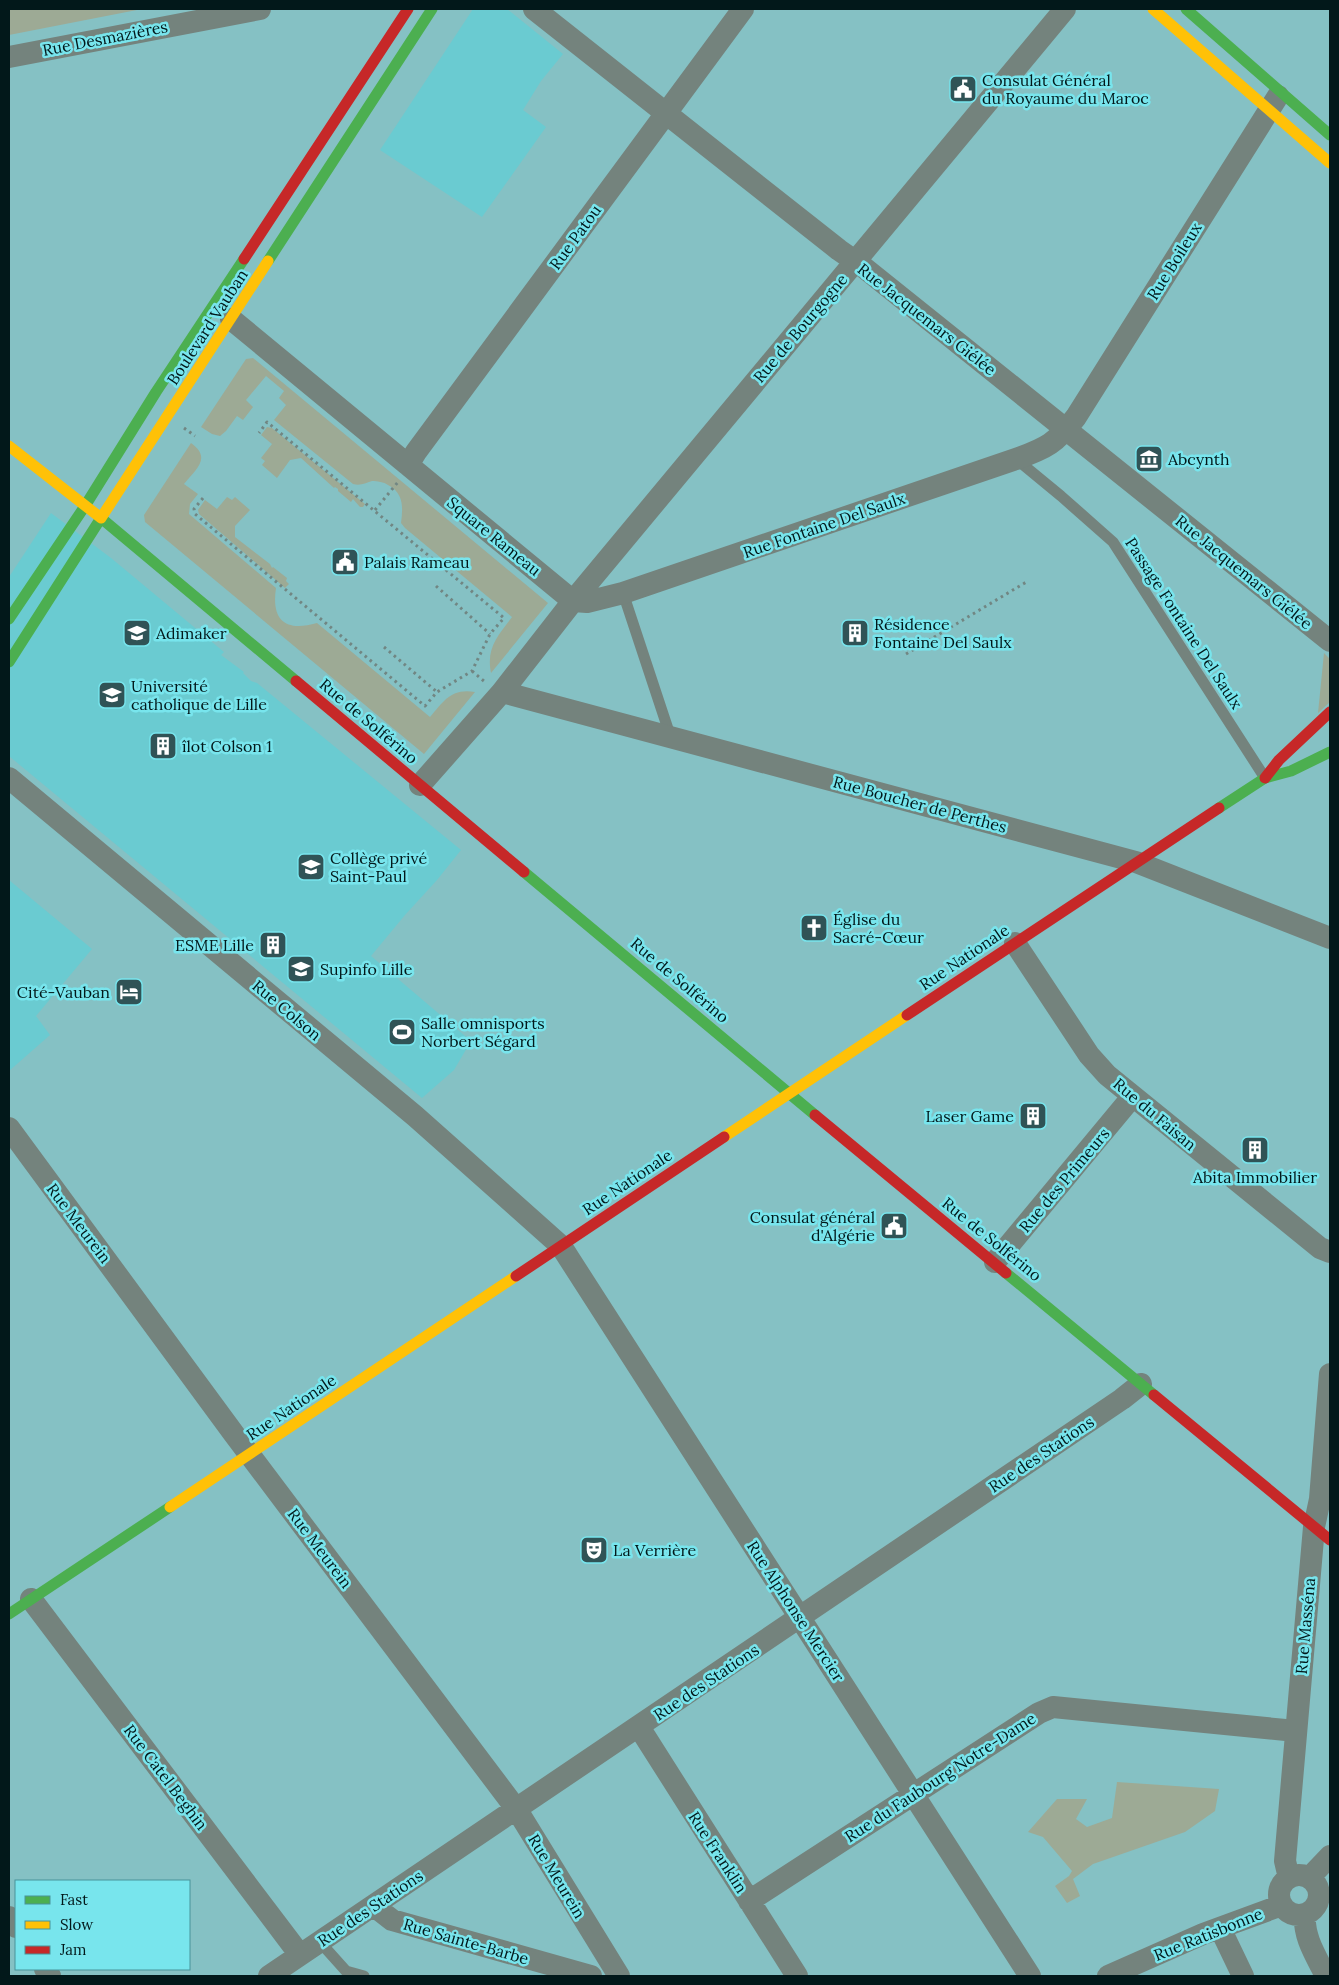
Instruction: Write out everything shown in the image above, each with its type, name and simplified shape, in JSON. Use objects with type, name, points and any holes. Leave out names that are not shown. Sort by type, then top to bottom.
[{"type":"main road","name":"Boulevard Vauban","points":[[9,619],[85,506],[156,392],[408,9]]},
{"type":"main road","name":"Boulevard Vauban","points":[[9,662],[432,9]]},
{"type":"main road","points":[[1153,9],[1275,100],[1330,135]]},
{"type":"main road","points":[[1186,9],[1275,100],[1330,163]]},
{"type":"main road","name":"Rue de Solférino","points":[[9,446],[101,518],[789,1093],[1322,1533]]},
{"type":"main road","name":"Rue Nationale","points":[[1265,778],[1279,760],[1330,712]]},
{"type":"main road","name":"Rue Nationale","points":[[9,1614],[1136,862],[1265,778],[1297,769],[1330,752]]},
{"type":"street","name":"Rue Desmazières","points":[[9,57],[260,9]]},
{"type":"street","name":"Rue Jacquemars Giélée","points":[[534,9],[1067,429],[1324,636]]},
{"type":"street","name":"Rue Patou","points":[[408,466],[416,452],[743,9]]},
{"type":"street","name":"Rue de Bourgogne","points":[[573,601],[1065,9]]},
{"type":"street","name":"Rue Boileux","points":[[1067,429],[1275,100]]},
{"type":"street","name":"Square Rameau","points":[[231,319],[573,601]]},
{"type":"street","name":"Rue Fontaine Del Saulx","points":[[573,601],[587,602],[623,593],[1016,460],[1051,445],[1067,429]]},
{"type":"street","points":[[420,785],[502,692],[573,601]]},
{"type":"street","name":"Rue Boucher de Perthes","points":[[502,692],[1136,862],[1330,938]]},
{"type":"street","name":"Rue Colson","points":[[9,778],[415,1116],[561,1246]]},
{"type":"street","name":"Rue du Faisan","points":[[1015,942],[1088,1055],[1107,1074],[1132,1097],[1320,1248],[1330,1252]]},
{"type":"street","name":"Rue des Primeurs","points":[[995,1262],[1132,1097]]},
{"type":"street","name":"Rue Meurein","points":[[9,1128],[516,1810],[619,1976]]},
{"type":"street","name":"Rue Alphonse Mercier","points":[[561,1246],[1030,1976]]},
{"type":"street","name":"Rue Masséna","points":[[1299,1878],[1285,1861],[1296,1730],[1322,1533],[1320,1499],[1330,1374]]},
{"type":"street","name":"Rue des Stations","points":[[269,1976],[800,1618],[1141,1384]]},
{"type":"street","name":"Rue Catel Beghin","points":[[32,1599],[300,1955]]},
{"type":"street","name":"Rue du Faubourg Notre-Dame","points":[[749,1900],[1039,1713],[1052,1707],[1118,1706],[1296,1730]]},
{"type":"street","name":"Rue Franklin","points":[[639,1727],[798,1976]]},
{"type":"street","points":[[1318,1905],[1293,1914],[1282,1905],[1279,1898],[1280,1890],[1283,1883],[1299,1878],[1330,1856]]},
{"type":"street","points":[[1299,1878],[1317,1887],[1318,1905],[1305,1926],[1308,1940],[1326,1976]]},
{"type":"street","name":"Rue Ratisbonne","points":[[1108,1976],[1220,1928],[1282,1905]]},
{"type":"street","name":"Rue Sainte-Barbe","points":[[374,1906],[392,1920],[591,1976]]},
{"type":"street","points":[[1220,1928],[1244,1976]]},
{"type":"lane","name":"Passage Fontaine Del Saulx","points":[[1016,460],[1061,496],[1113,542],[1265,778]]},
{"type":"lane","points":[[623,593],[671,738]]},
{"type":"lane","points":[[320,1942],[346,1971],[364,1976]]},
{"type":"path","points":[[203,498],[194,509],[195,514],[424,706],[437,692],[472,671],[490,634],[504,618],[268,422],[259,433]]},
{"type":"path","points":[[375,510],[408,466]]},
{"type":"path","points":[[906,654],[1028,581]]},
{"type":"path","points":[[436,586],[490,634]]},
{"type":"path","points":[[305,605],[308,600]]},
{"type":"path","points":[[384,647],[437,692]]},
{"type":"shaded area","points":[[473,9],[507,9],[563,54],[541,81],[523,110],[546,127],[482,217],[380,150]]},
{"type":"shaded area","points":[[51,513],[111,558],[224,652],[221,655],[244,672],[251,681],[257,683],[461,850],[371,956],[471,1041],[454,1070],[422,1098],[9,756],[9,577]]},
{"type":"shaded area","points":[[9,880],[92,949],[36,1016],[50,1035],[9,1071]]},
{"type":"green space","points":[[9,9],[142,9],[9,35]]},
{"type":"green space","points":[[253,358],[548,603],[491,673],[490,656],[494,642],[512,617],[405,528],[401,523],[400,497],[393,488],[385,483],[376,481],[353,484],[274,420],[286,405],[279,398],[284,391],[266,376],[246,400],[253,407],[243,420],[237,416],[220,436],[212,434],[201,427],[246,359]]},
{"type":"green space","points":[[267,427],[272,428],[365,504],[363,507],[360,507],[353,499],[351,502],[301,458],[290,460],[277,478],[262,465],[265,461],[261,458],[272,444],[261,435]]},
{"type":"green space","points":[[191,443],[197,448],[201,459],[197,468],[184,484],[198,494],[190,504],[189,514],[276,588],[276,609],[283,621],[289,625],[297,626],[317,623],[430,717],[444,701],[454,694],[467,691],[475,692],[424,754],[145,522],[144,515]]},
{"type":"green space","points":[[227,497],[232,500],[235,497],[250,510],[235,526],[235,537],[287,578],[286,581],[289,584],[285,588],[199,514],[198,510],[205,500],[217,509]]},
{"type":"green space","points":[[1324,653],[1330,659],[1330,702],[1318,713]]},
{"type":"green space","points":[[1117,1782],[1219,1789],[1215,1811],[1185,1832],[1093,1864],[1073,1879],[1080,1896],[1067,1903],[1055,1886],[1069,1876],[1072,1871],[1043,1837],[1028,1832],[1057,1799],[1087,1799],[1076,1819],[1087,1827],[1112,1818]]},
{"type":"traffic: fast","points":[[268,261],[432,9]]},
{"type":"traffic: fast","points":[[1186,9],[1330,135]]},
{"type":"traffic: fast","points":[[85,506],[156,392],[244,259]]},
{"type":"traffic: fast","points":[[9,619],[85,506]]},
{"type":"traffic: fast","points":[[9,662],[101,518],[296,681]]},
{"type":"traffic: fast","points":[[1219,808],[1265,778],[1291,771],[1330,752]]},
{"type":"traffic: fast","points":[[524,872],[815,1115]]},
{"type":"traffic: fast","points":[[1006,1273],[1154,1395]]},
{"type":"traffic: fast","points":[[9,1614],[170,1507]]},
{"type":"traffic: slow","points":[[1153,9],[1330,163]]},
{"type":"traffic: slow","points":[[9,446],[101,518],[268,261]]},
{"type":"traffic: slow","points":[[724,1137],[907,1015]]},
{"type":"traffic: slow","points":[[170,1507],[516,1276]]},
{"type":"traffic: jam","points":[[244,259],[408,9]]},
{"type":"traffic: jam","points":[[296,681],[524,872]]},
{"type":"traffic: jam","points":[[1265,778],[1279,760],[1330,712]]},
{"type":"traffic: jam","points":[[907,1015],[1219,808]]},
{"type":"traffic: jam","points":[[815,1115],[1006,1273]]},
{"type":"traffic: jam","points":[[516,1276],[724,1137]]},
{"type":"traffic: jam","points":[[1154,1395],[1330,1540]]},
{"type":"place","name":"Consulat Général du Royaume du Maroc","points":[[963,89]]},
{"type":"place","name":"Abcynth","points":[[1149,459]]},
{"type":"place","name":"Palais Rameau","points":[[345,562]]},
{"type":"place","name":"Adimaker","points":[[137,633]]},
{"type":"place","name":"Résidence Fontaine Del Saulx","points":[[855,633]]},
{"type":"place","name":"Université catholique de Lille","points":[[112,695]]},
{"type":"place","name":"îlot Colson 1","points":[[163,746]]},
{"type":"place","name":"Collège privé Saint-Paul","points":[[311,867]]},
{"type":"place","name":"Église du Sacré-Cœur","points":[[814,928]]},
{"type":"place","name":"ESME Lille","points":[[273,945]]},
{"type":"place","name":"Supinfo Lille","points":[[301,969]]},
{"type":"place","name":"Cité-Vauban","points":[[129,992]]},
{"type":"place","name":"Salle omnisports Norbert Ségard","points":[[402,1032]]},
{"type":"place","name":"Laser Game","points":[[1033,1116]]},
{"type":"place","name":"Abita Immobilier","points":[[1255,1150]]},
{"type":"place","name":"Consulat général d'Algérie","points":[[894,1226]]},
{"type":"place","name":"La Verrière","points":[[594,1550]]}]
